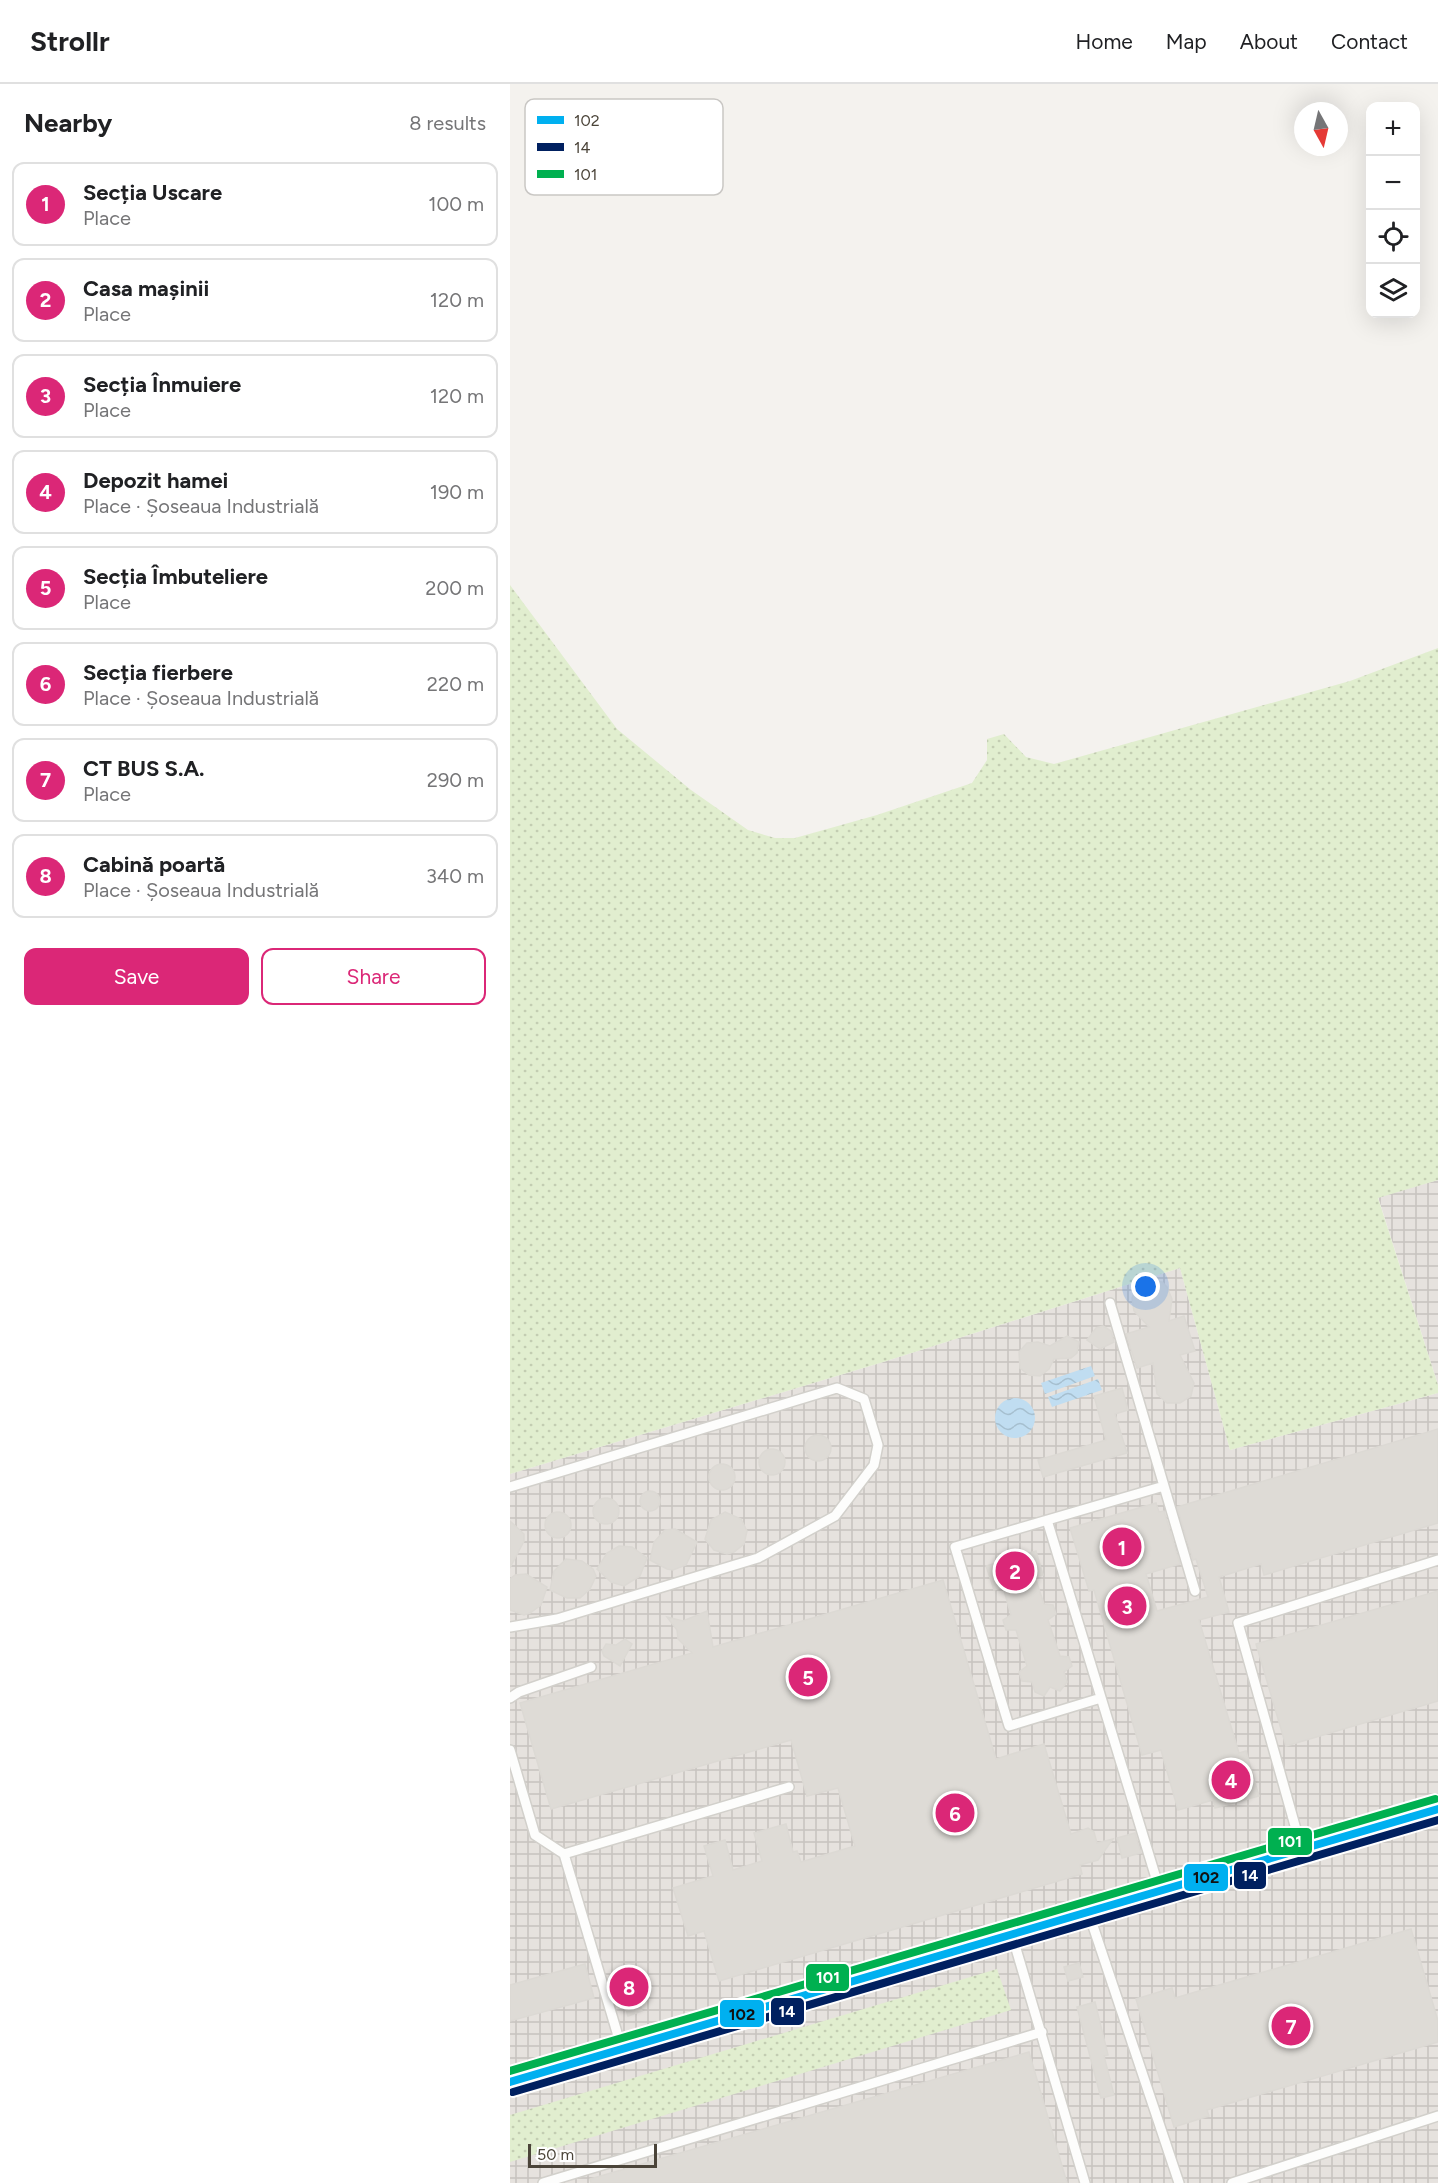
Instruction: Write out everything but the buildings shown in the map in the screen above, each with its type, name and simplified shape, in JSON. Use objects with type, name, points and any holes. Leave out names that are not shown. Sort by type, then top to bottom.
[{"type":"street","points":[[510,2082],[1438,1809]]},
{"type":"lane","points":[[1110,1303],[1195,1592]]},
{"type":"lane","points":[[510,1487],[837,1388],[864,1399],[878,1445],[874,1465],[835,1516],[758,1558],[557,1619],[510,1628]]},
{"type":"lane","points":[[1101,1698],[1009,1726],[955,1547],[1164,1486]]},
{"type":"lane","points":[[1047,1520],[1160,1891]]},
{"type":"lane","points":[[1302,1849],[1239,1623],[1438,1560]]},
{"type":"lane","points":[[510,1698],[519,1692],[591,1667]]},
{"type":"lane","points":[[510,1750],[535,1835],[564,1854],[622,2050]]},
{"type":"lane","points":[[564,1854],[789,1787]]},
{"type":"lane","points":[[1088,1912],[1179,2183]]},
{"type":"lane","points":[[1012,1935],[1085,2183]]},
{"type":"lane","points":[[543,2183],[1042,2032]]},
{"type":"lane","points":[[1232,2183],[1438,2116]]},
{"type":"shaded area","points":[[1438,1180],[1438,1385],[1378,1197]]},
{"type":"shaded area","points":[[1180,1268],[1230,1450],[1438,1393],[1438,2183],[510,2183],[510,1474],[880,1363]]},
{"type":"green space","points":[[510,585],[617,729],[691,790],[748,830],[775,838],[795,838],[877,815],[972,783],[987,760],[987,739],[1004,734],[1026,757],[1054,764],[1350,681],[1438,648],[1438,1180],[1378,1198],[1438,1385],[1438,1393],[1230,1450],[1180,1268],[880,1363],[510,1474]]},
{"type":"green space","points":[[997,1969],[1011,2010],[510,2162],[510,2115]]},
{"type":"water","points":[[1091,1366],[1095,1376],[1045,1394],[1041,1383]]},
{"type":"water","points":[[1098,1379],[1102,1390],[1052,1407],[1048,1397]]},
{"type":"water","points":[[1015,1398],[1023,1399],[1029,1404],[1034,1410],[1034,1426],[1029,1432],[1023,1437],[1015,1438],[1007,1437],[1001,1432],[996,1426],[995,1418],[996,1410],[1001,1404],[1007,1399]]},
{"type":"transit line","name":"101","points":[[510,2071],[1435,1799]]},
{"type":"transit line","name":"102","points":[[510,2082],[1438,1809]]},
{"type":"transit line","name":"14","points":[[513,2092],[1438,1820]]},
{"type":"place","name":"Secția Uscare","points":[[1122,1547]]},
{"type":"place","name":"Casa mașinii","points":[[1015,1571]]},
{"type":"place","name":"Secția Înmuiere","points":[[1127,1606]]},
{"type":"place","name":"Secția Îmbuteliere","points":[[808,1677]]},
{"type":"place","name":"Depozit hamei","points":[[1231,1780]]},
{"type":"place","name":"Secția fierbere","points":[[955,1813]]},
{"type":"place","name":"Cabină poartă","points":[[629,1987]]},
{"type":"place","name":"CT BUS S.A.","points":[[1291,2026]]}]
